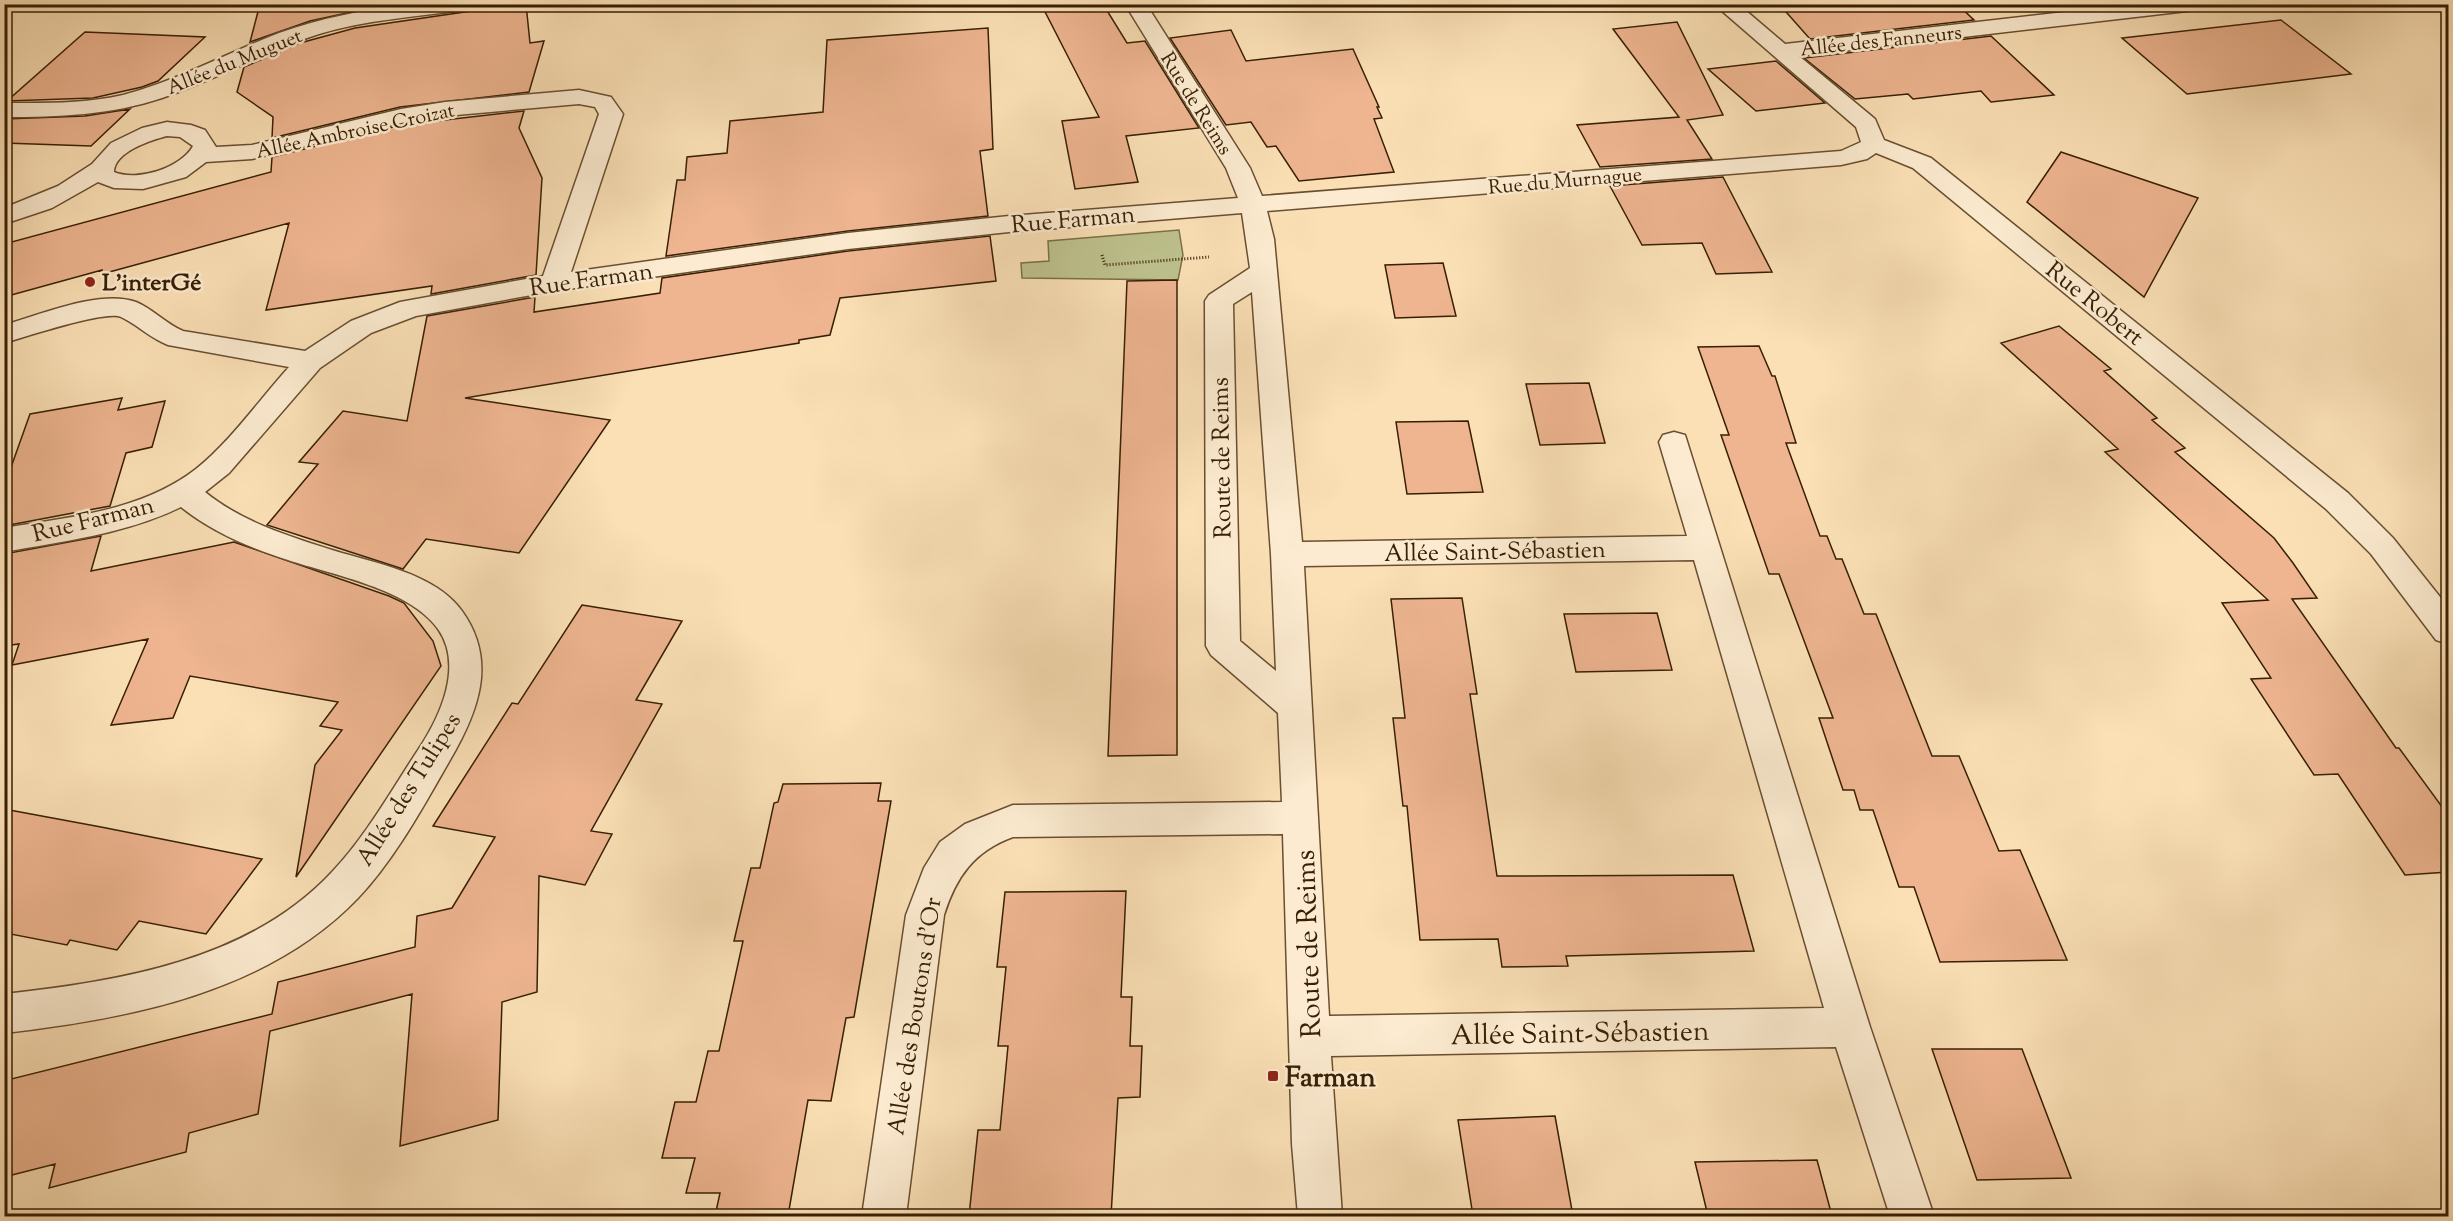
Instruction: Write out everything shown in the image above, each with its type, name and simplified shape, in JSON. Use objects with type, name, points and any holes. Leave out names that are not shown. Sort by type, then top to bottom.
[{"type":"street","name":"Allée du Muguet","points":[[4,110],[58,111],[131,100],[183,83],[316,28],[364,18],[463,4]]},
{"type":"street","name":"Rue de Reims","points":[[1135,4],[1235,162],[1253,205]]},
{"type":"street","points":[[1724,4],[1867,124],[1874,144]]},
{"type":"street","name":"Allée des Fanneurs","points":[[1780,51],[2196,4]]},
{"type":"street","name":"Allée Ambroise Croizat","points":[[200,155],[252,152],[401,116],[445,109],[579,97],[603,102],[611,114],[554,284]]},
{"type":"street","points":[[4,216],[32,209],[71,191],[101,169],[104,159],[115,148],[152,132],[189,131],[200,136],[205,145],[200,155],[177,172],[144,182],[114,181],[104,176],[101,169]]},
{"type":"street","name":"Rue du Murnague","points":[[1253,205],[1841,158],[1858,154],[1874,144]]},
{"type":"street","name":"Rue Robert","points":[[1874,144],[1922,163],[2306,474],[2382,546],[2448,631]]},
{"type":"street","name":"Route de Reims","points":[[1253,205],[1261,239],[1287,555],[1311,1036],[1314,1144],[1320,1216]]},
{"type":"street","name":"Rue Farman","points":[[4,540],[113,518],[162,503],[184,492],[205,478],[223,461],[310,361],[361,327],[410,308],[554,284],[848,241],[1009,224],[1253,205]]},
{"type":"street","name":"Route de Reims","points":[[1263,272],[1219,301],[1223,646],[1295,707]]},
{"type":"street","points":[[4,334],[94,309],[116,307],[128,309],[160,332],[178,339],[310,361]]},
{"type":"street","points":[[1674,442],[1704,548],[1850,1027],[1912,1216]]},
{"type":"street","name":"Allée des Tulipes","points":[[4,1014],[87,1002],[177,980],[222,967],[284,936],[317,912],[369,855],[451,728],[461,704],[467,659],[461,638],[442,609],[403,586],[234,527],[198,505],[184,492]]},
{"type":"street","name":"Allée Saint-Sébastien","points":[[1287,555],[1704,548]]},
{"type":"street","name":"Allée des Boutons d'Or","points":[[884,1216],[925,915],[933,886],[944,864],[959,847],[984,830],[1013,821],[1301,818]]},
{"type":"street","name":"Allée Saint-Sébastien","points":[[1311,1036],[1850,1027]]},
{"type":"green space","points":[[1179,230],[1183,255],[1178,280],[1022,278],[1021,263],[1049,261],[1048,241]]},
{"type":"building","points":[[260,4],[389,4],[310,21],[250,42]]},
{"type":"building","points":[[475,4],[526,4],[530,43],[544,41],[529,92],[400,107],[272,138],[273,117],[237,92],[244,67],[300,43],[355,28],[471,11]]},
{"type":"building","points":[[1041,4],[1103,4],[1127,43],[1145,41],[1199,128],[1126,136],[1138,182],[1075,189],[1062,121],[1099,117]]},
{"type":"building","points":[[1779,4],[1957,4],[1974,20],[1810,39]]},
{"type":"building","points":[[2281,20],[2351,74],[2187,94],[2122,38]]},
{"type":"building","points":[[1677,22],[1723,115],[1687,120],[1712,159],[1600,167],[1577,125],[1679,117],[1613,29]]},
{"type":"building","points":[[988,28],[993,149],[980,151],[988,216],[848,231],[666,256],[677,180],[685,180],[687,157],[727,153],[730,121],[823,112],[827,40]]},
{"type":"building","points":[[1231,30],[1246,61],[1353,49],[1379,107],[1377,107],[1382,118],[1374,119],[1394,172],[1299,181],[1276,146],[1267,147],[1251,122],[1226,125],[1170,38]]},
{"type":"building","points":[[85,32],[205,37],[158,81],[142,87],[93,98],[7,101]]},
{"type":"building","points":[[1991,36],[2054,95],[1991,102],[1981,91],[1913,99],[1908,94],[1855,99],[1804,58]]},
{"type":"building","points":[[1776,61],[1825,103],[1756,111],[1708,69]]},
{"type":"building","points":[[130,109],[91,146],[4,143],[4,119],[85,116]]},
{"type":"building","points":[[524,111],[519,128],[542,178],[536,275],[431,294],[432,286],[266,310],[289,223],[102,274],[102,270],[4,297],[4,244],[271,172],[272,157],[401,125]]},
{"type":"building","points":[[2061,152],[2198,198],[2144,297],[2027,202]]},
{"type":"building","points":[[1723,177],[1772,272],[1716,274],[1702,243],[1642,245],[1610,186]]},
{"type":"building","points":[[990,236],[996,281],[840,298],[830,335],[799,340],[799,343],[465,398],[610,420],[519,553],[426,539],[403,569],[267,525],[318,464],[299,462],[343,411],[407,421],[427,316],[535,297],[534,312],[660,293],[662,278],[848,251]]},
{"type":"building","points":[[1443,263],[1456,316],[1395,318],[1385,265]]},
{"type":"building","points":[[1177,280],[1177,755],[1108,756],[1127,281]]},
{"type":"building","points":[[2059,326],[2111,369],[2104,371],[2157,418],[2152,420],[2185,448],[2175,452],[2274,538],[2293,563],[2317,598],[2292,599],[2396,748],[2399,748],[2448,815],[2448,872],[2405,875],[2338,774],[2314,775],[2251,679],[2271,678],[2222,603],[2268,600],[2105,452],[2118,449],[2001,343]]},
{"type":"building","points":[[1759,346],[1772,376],[1775,376],[1796,443],[1786,443],[1820,536],[1827,536],[1836,559],[1842,559],[1864,614],[1876,614],[1932,756],[1959,756],[1999,851],[2020,850],[2067,960],[1940,962],[1914,887],[1899,887],[1873,810],[1860,810],[1854,790],[1843,790],[1819,718],[1833,718],[1779,574],[1769,574],[1721,435],[1729,435],[1698,347]]},
{"type":"building","points":[[1589,383],[1605,443],[1540,445],[1526,384]]},
{"type":"building","points":[[122,398],[118,410],[165,401],[152,447],[126,453],[110,506],[4,526],[4,487],[30,414]]},
{"type":"building","points":[[1468,421],[1483,492],[1407,494],[1396,422]]},
{"type":"building","points":[[101,536],[91,571],[234,542],[404,603],[433,641],[441,666],[296,877],[315,765],[342,730],[320,726],[338,702],[190,676],[173,718],[111,725],[148,639],[12,665],[19,644],[4,646],[4,554]]},
{"type":"building","points":[[1462,598],[1477,694],[1470,694],[1497,876],[1733,875],[1754,951],[1566,956],[1568,966],[1502,967],[1498,939],[1420,940],[1407,806],[1403,806],[1393,718],[1405,718],[1391,599]]},
{"type":"building","points":[[582,605],[682,621],[636,700],[662,704],[591,831],[612,834],[585,885],[539,876],[537,992],[502,1002],[498,1120],[400,1146],[412,994],[270,1031],[258,1114],[189,1133],[186,1152],[49,1188],[55,1164],[4,1177],[4,1104],[11,1079],[272,1014],[278,982],[415,947],[417,916],[452,908],[495,837],[433,826],[512,703],[518,704]]},
{"type":"building","points":[[1657,613],[1672,670],[1576,672],[1564,614]]},
{"type":"building","points":[[881,783],[878,801],[891,801],[854,1017],[846,1018],[831,1101],[808,1100],[788,1216],[715,1216],[720,1193],[686,1193],[695,1158],[662,1158],[675,1102],[696,1102],[708,1051],[719,1051],[743,941],[734,941],[751,868],[760,868],[774,803],[778,802],[783,784]]},
{"type":"building","points":[[4,809],[262,859],[206,934],[139,921],[117,950],[70,940],[67,945],[5,933]]},
{"type":"building","points":[[1126,891],[1121,997],[1132,997],[1130,1046],[1142,1046],[1140,1097],[1118,1098],[1111,1216],[969,1216],[978,1130],[1000,1130],[1008,1046],[998,1046],[1006,967],[997,967],[1005,892]]},
{"type":"building","points":[[1932,1049],[2022,1049],[2071,1178],[1977,1180]]},
{"type":"building","points":[[1555,1116],[1573,1216],[1473,1216],[1458,1120]]},
{"type":"building","points":[[1817,1160],[1832,1216],[1708,1216],[1695,1162]]},
{"type":"place","name":"L'interGé","points":[[90,282]]},
{"type":"place","name":"Farman","points":[[1273,1076]]}]
